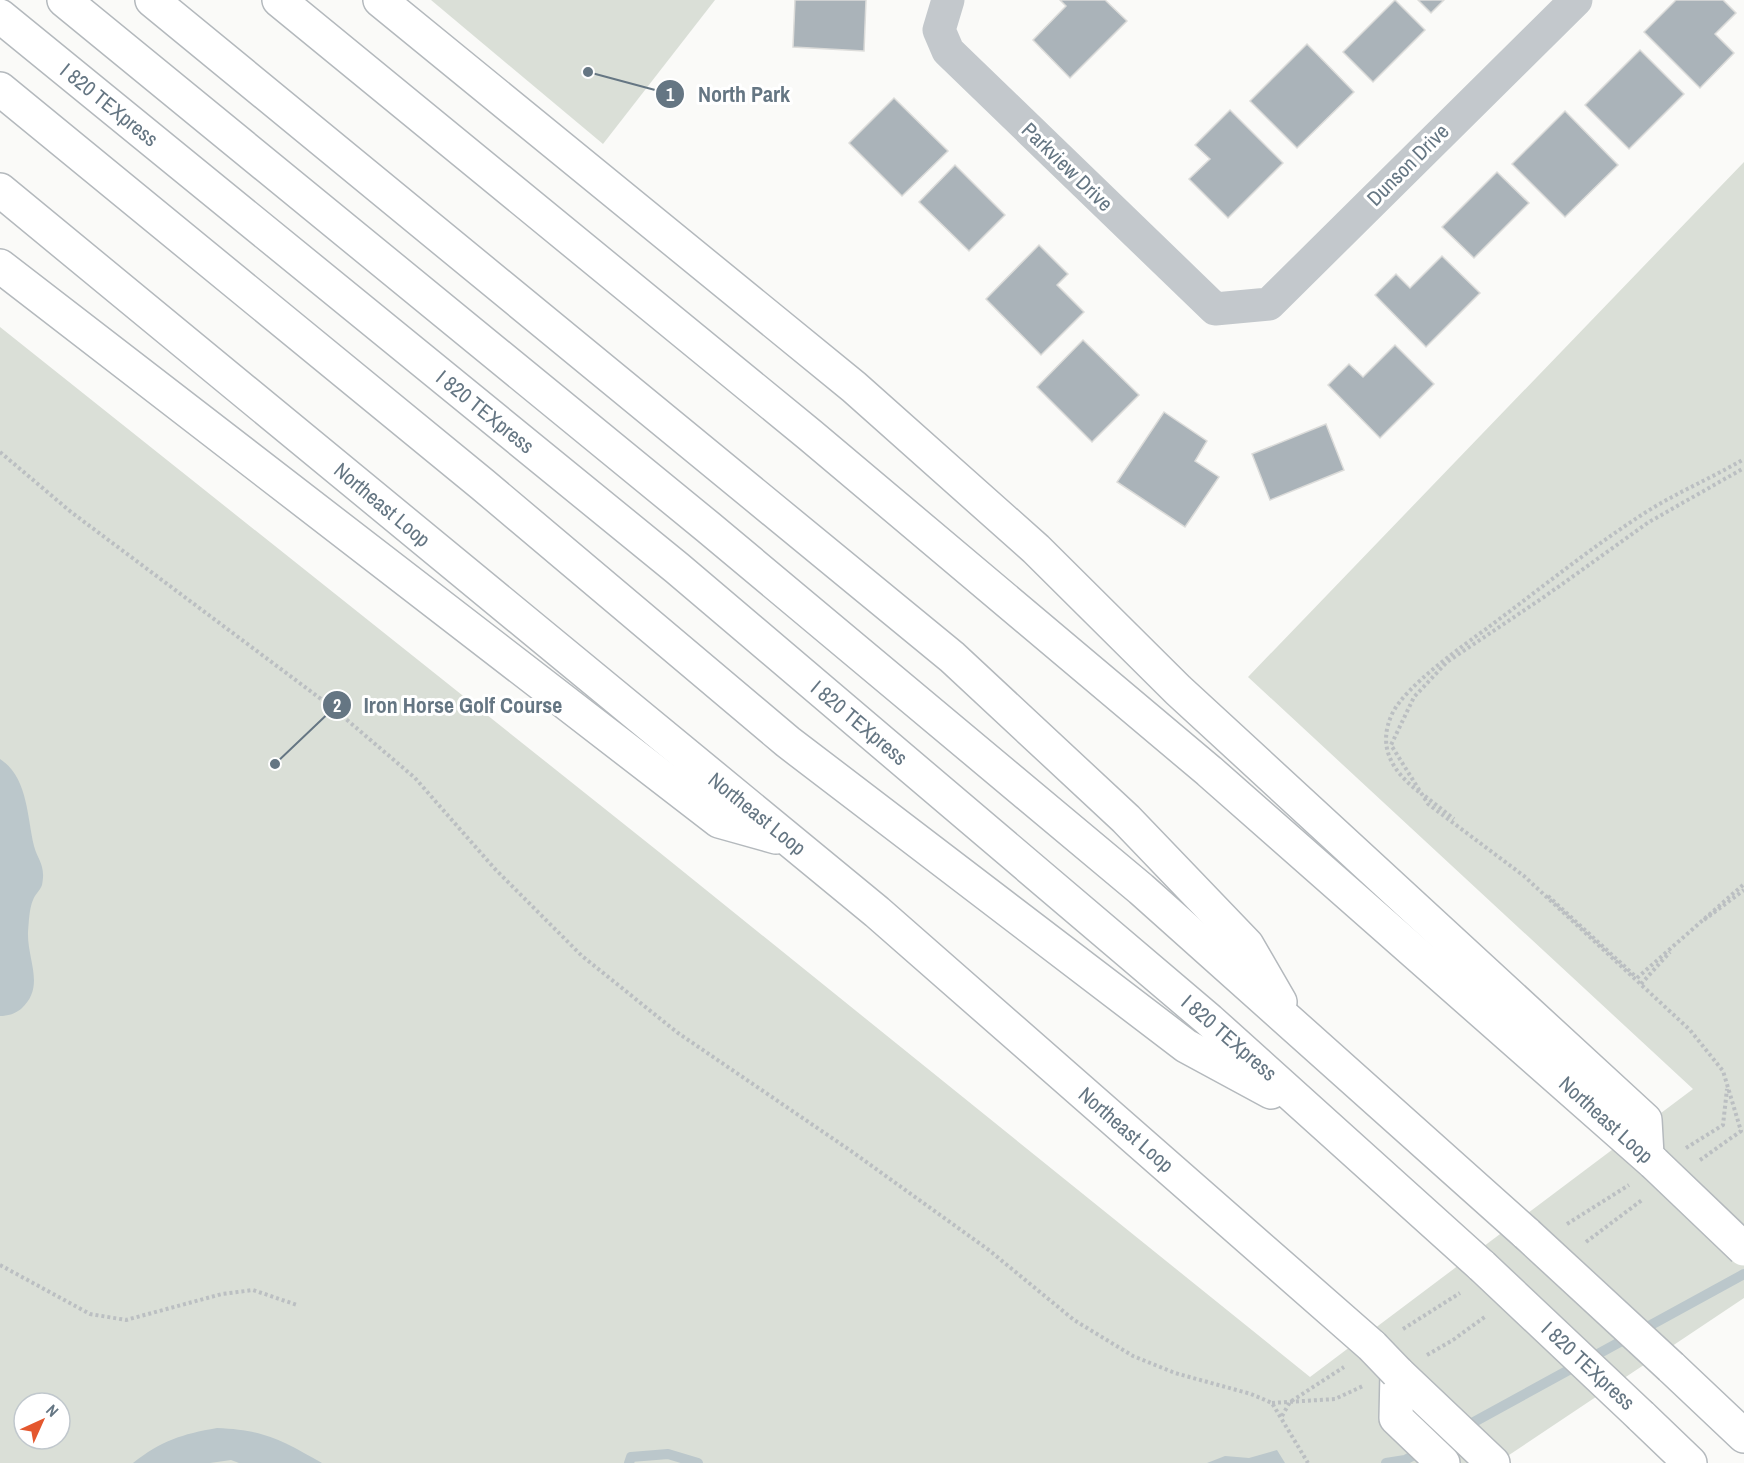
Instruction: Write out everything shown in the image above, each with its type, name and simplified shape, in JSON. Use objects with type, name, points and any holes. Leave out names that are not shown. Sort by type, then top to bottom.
[{"type":"highway","points":[[64,0],[689,512],[1096,851],[1527,1234],[1744,1436]]},
{"type":"highway","points":[[152,0],[952,657],[1126,819],[1246,945],[1297,1031]]},
{"type":"highway","name":"Northeast Loop","points":[[279,0],[810,435],[1173,740],[1650,1159],[1744,1249]]},
{"type":"highway","points":[[380,0],[854,387],[1036,549],[1178,690],[1645,1120],[1650,1159]]},
{"type":"highway","name":"I 820 TEXpress","points":[[0,16],[677,568],[1209,1020],[1482,1266],[1690,1463]]},
{"type":"highway","points":[[0,89],[464,469],[788,742],[1186,1046],[1320,1119]]},
{"type":"highway","name":"Northeast Loop","points":[[0,190],[877,912],[1372,1346],[1395,1371],[1492,1463]]},
{"type":"highway","points":[[0,266],[719,820],[789,841]]},
{"type":"highway","points":[[1395,1371],[1396,1418],[1443,1463]]},
{"type":"street","name":"Parkview Drive","points":[[948,0],[939,30],[948,51],[1215,309],[1230,308]]},
{"type":"street","name":"Dunson Drive","points":[[1230,308],[1269,304],[1576,0]]},
{"type":"path","points":[[0,452],[70,512],[333,708],[416,778],[495,869],[582,956],[678,1033],[854,1153],[990,1251],[1074,1320],[1133,1356],[1175,1373],[1251,1394],[1272,1403],[1335,1399],[1453,1340],[1491,1312]]},
{"type":"path","points":[[1744,459],[1640,516],[1434,669],[1403,699],[1393,713],[1386,734],[1386,750],[1392,765],[1404,780],[1550,897],[1637,978],[1744,884]]},
{"type":"path","points":[[1693,1165],[1741,1131],[1723,1071],[1690,1030],[1524,876],[1428,804],[1391,745],[1414,697],[1447,662],[1544,597],[1649,522],[1744,468]]},
{"type":"path","points":[[1641,984],[1701,922],[1744,890]]},
{"type":"path","points":[[1576,1249],[1645,1198]]},
{"type":"path","points":[[0,1265],[90,1314],[126,1320],[222,1294],[253,1290],[297,1305]]},
{"type":"path","points":[[1272,1403],[1308,1463]]},
{"type":"shaded area","points":[[431,0],[715,0],[603,144]]},
{"type":"shaded area","points":[[1744,162],[1744,1298],[1497,1463],[0,1463],[0,327],[659,852],[1310,1377],[1693,1089],[1248,677]]},
{"type":"shaded area","points":[[0,759],[16,776],[21,787],[28,810],[34,846],[43,873],[42,885],[33,900],[29,920],[28,942],[34,973],[32,992],[21,1009],[6,1016],[0,1016]]},
{"type":"shaded area","points":[[217,1428],[261,1434],[295,1448],[322,1463],[239,1463],[231,1460],[210,1463],[133,1463],[153,1449],[172,1440]]},
{"type":"shaded area","points":[[1277,1450],[1285,1463],[1207,1463],[1225,1456],[1249,1458]]},
{"type":"building","points":[[795,0],[866,0],[864,51],[793,47]]},
{"type":"building","points":[[1060,0],[1105,0],[1127,21],[1070,78],[1033,40],[1066,6]]},
{"type":"building","points":[[1395,0],[1425,30],[1373,82],[1343,52]]},
{"type":"building","points":[[1418,0],[1444,0],[1431,13]]},
{"type":"building","points":[[1676,0],[1723,0],[1736,13],[1715,34],[1734,53],[1700,88],[1644,32]]},
{"type":"building","points":[[1307,44],[1354,92],[1297,148],[1250,101]]},
{"type":"building","points":[[1640,50],[1684,94],[1629,149],[1585,105]]},
{"type":"building","points":[[894,98],[948,151],[902,196],[849,143]]},
{"type":"building","points":[[1230,110],[1283,163],[1228,218],[1189,179],[1210,159],[1195,145]]},
{"type":"building","points":[[1565,111],[1618,165],[1565,217],[1512,164]]},
{"type":"building","points":[[955,165],[1005,215],[969,251],[919,202]]},
{"type":"building","points":[[1497,172],[1529,203],[1474,258],[1442,227]]},
{"type":"building","points":[[1039,245],[1068,274],[1057,285],[1084,312],[1041,355],[986,299]]},
{"type":"building","points":[[1442,256],[1480,293],[1426,347],[1375,295],[1396,274],[1410,288]]},
{"type":"building","points":[[1083,340],[1139,395],[1092,442],[1037,387]]},
{"type":"building","points":[[1395,345],[1434,384],[1380,438],[1328,385],[1349,364],[1363,377]]},
{"type":"building","points":[[1164,412],[1207,441],[1195,461],[1219,477],[1185,527],[1117,482]]},
{"type":"building","points":[[1326,424],[1344,470],[1270,500],[1252,454]]},
{"type":"waterway","points":[[1463,1428],[1744,1274]]},
{"type":"waterway","points":[[1386,1463],[1405,1460],[1423,1450]]},
{"type":"waterway","points":[[629,1463],[631,1457],[668,1454],[698,1463]]},
{"type":"place","name":"North Park","points":[[588,72]]},
{"type":"place","name":"Iron Horse Golf Course","points":[[275,764]]}]
